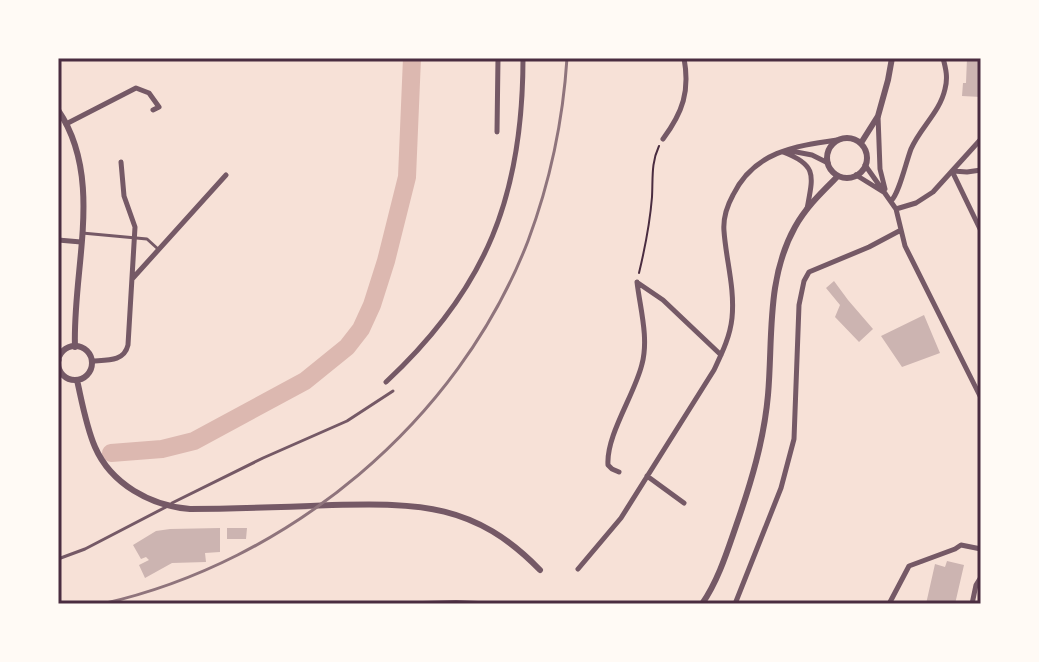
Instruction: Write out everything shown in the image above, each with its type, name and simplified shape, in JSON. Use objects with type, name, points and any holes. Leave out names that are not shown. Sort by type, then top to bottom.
[{"type":"street","points":[[497,132],[498,58]]},
{"type":"street","points":[[386,382],[421,349],[451,311],[475,272],[495,229],[516,156],[522,111],[523,58]]},
{"type":"street","points":[[663,139],[675,123],[686,93],[684,58]]},
{"type":"street","points":[[861,143],[878,116],[892,58]]},
{"type":"street","points":[[891,201],[896,198],[914,143],[942,99],[947,79],[943,58]]},
{"type":"street","points":[[75,347],[74,313],[82,233],[83,183],[76,151],[61,117],[136,88],[158,101],[159,107],[153,110]]},
{"type":"street","points":[[878,116],[880,169],[886,194]]},
{"type":"street","points":[[578,569],[621,518],[713,373],[726,346],[732,320],[733,294],[724,219],[735,192],[756,165],[782,151],[805,144],[849,138],[861,143],[867,155],[865,165],[856,175],[848,178],[832,171],[828,163],[829,150],[837,140]]},
{"type":"street","points":[[896,209],[916,203],[933,192],[981,139]]},
{"type":"street","points":[[782,151],[805,152],[828,163]]},
{"type":"street","points":[[782,151],[801,158],[808,167],[811,187],[807,209]]},
{"type":"street","points":[[92,361],[120,357],[126,353],[128,345],[135,227],[124,196],[121,162]]},
{"type":"street","points":[[865,165],[896,209],[905,246],[981,398]]},
{"type":"street","points":[[952,171],[981,170]]},
{"type":"street","points":[[952,171],[981,231]]},
{"type":"street","points":[[132,279],[226,175]]},
{"type":"street","points":[[856,175],[886,194]]},
{"type":"street","points":[[702,604],[730,544],[761,445],[768,392],[771,310],[784,252],[794,228],[807,209],[838,176]]},
{"type":"street","points":[[735,604],[781,488],[794,439],[799,305],[804,281],[809,272],[901,230]]},
{"type":"street","points":[[82,233],[147,239],[158,249]]},
{"type":"street","points":[[58,240],[81,242]]},
{"type":"street","points":[[637,282],[663,300],[721,355]]},
{"type":"street","points":[[619,472],[608,465],[610,447],[642,364],[645,342],[637,282]]},
{"type":"street","points":[[75,347],[86,350],[92,361],[89,374],[77,380],[64,375],[58,360],[66,349],[75,347]]},
{"type":"street","points":[[77,380],[96,449],[133,492],[180,508],[368,504],[434,508],[471,519],[502,537],[540,570]]},
{"type":"street","points":[[58,559],[85,549],[263,458],[347,421],[393,391]]},
{"type":"street","points":[[647,476],[684,503]]},
{"type":"street","points":[[889,604],[909,566],[961,545],[981,549]]},
{"type":"street","points":[[972,604],[981,577]]},
{"type":"street","points":[[423,604],[478,604]]},
{"type":"path","points":[[637,282],[649,223],[654,155],[663,139]]},
{"type":"building","points":[[967,58],[981,58],[981,97],[962,96]]},
{"type":"building","points":[[834,281],[873,329],[859,342],[835,317],[840,305],[826,288]]},
{"type":"building","points":[[924,315],[940,353],[902,367],[881,336]]},
{"type":"building","points":[[220,528],[220,552],[205,553],[206,562],[172,563],[145,578],[139,565],[149,560],[146,557],[141,559],[133,545],[156,531]]},
{"type":"building","points":[[227,528],[247,528],[246,539],[227,539]]},
{"type":"building","points":[[947,561],[964,565],[955,604],[926,604],[935,564],[945,567]]},
{"type":"waterway","points":[[111,453],[162,449],[194,441],[305,381],[347,347],[361,329],[386,261],[407,177],[412,58]]},
{"type":"railway","points":[[102,604],[171,584],[238,555],[301,518],[359,475],[412,424],[458,368],[497,307],[528,241],[554,151],[567,58]]}]
